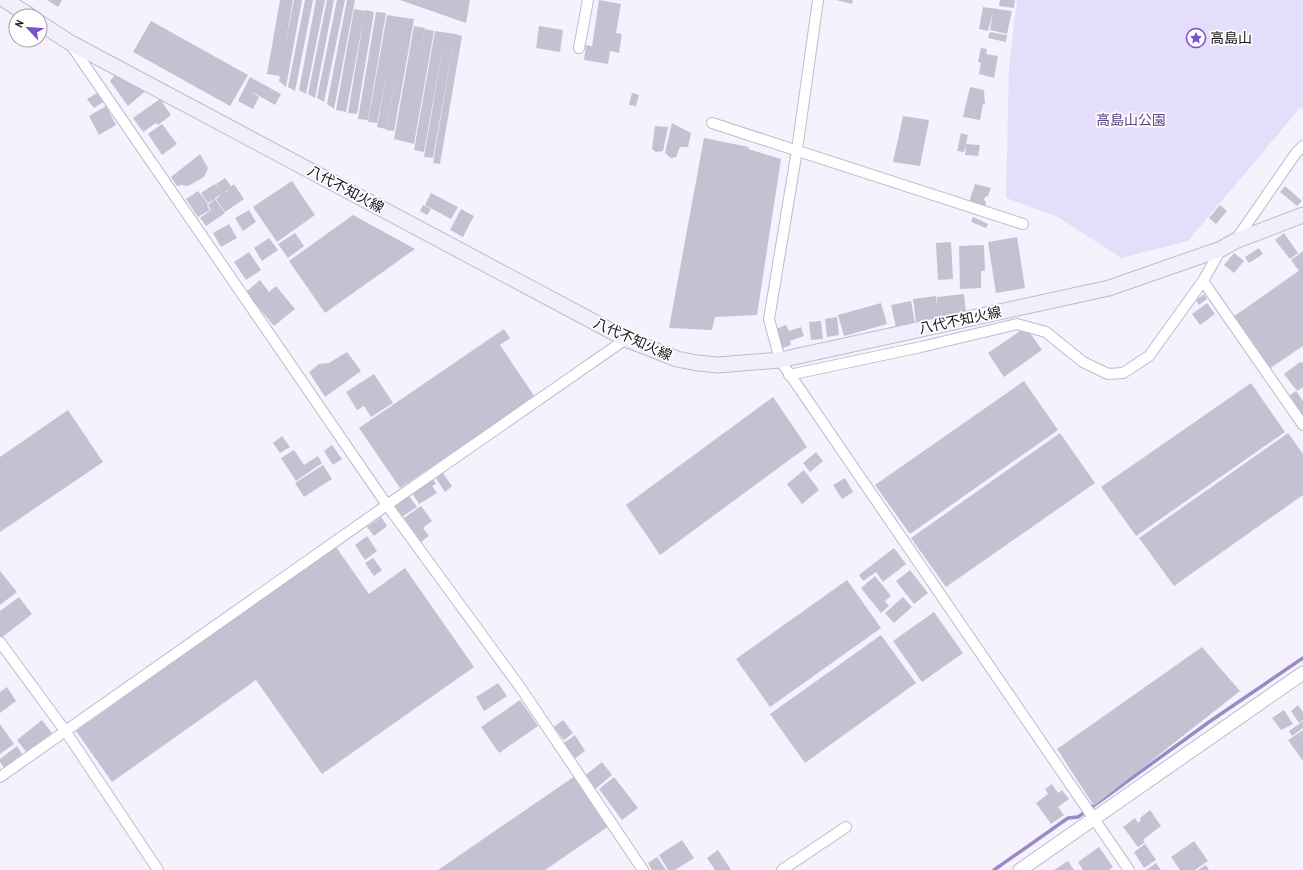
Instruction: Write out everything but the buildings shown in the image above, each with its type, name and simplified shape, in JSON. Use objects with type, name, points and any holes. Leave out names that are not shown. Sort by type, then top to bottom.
[{"type":"main road","points":[[5,0],[18,8]]},
{"type":"main road","name":"八代不知火線","points":[[48,28],[69,42],[626,339],[677,359],[698,363],[718,365],[780,360],[1109,288],[1221,249],[1235,241],[1303,215]]},
{"type":"street","points":[[579,48],[588,0]]},
{"type":"street","points":[[818,0],[797,150],[769,319],[780,360],[1128,870]]},
{"type":"street","points":[[69,42],[387,505],[520,687],[643,870]]},
{"type":"street","points":[[712,123],[1023,224]]},
{"type":"street","points":[[1235,241],[1296,152],[1303,146]]},
{"type":"street","points":[[789,375],[1017,324],[1046,332],[1083,362],[1108,374],[1123,373],[1148,356],[1204,281],[1221,249]]},
{"type":"street","points":[[1204,281],[1303,425]]},
{"type":"street","points":[[0,777],[626,339]]},
{"type":"street","points":[[0,642],[66,732],[158,870]]},
{"type":"street","points":[[1020,870],[1303,673]]},
{"type":"street","points":[[782,870],[846,826]]},
{"type":"green space","name":"高島山公園","points":[[1017,0],[1303,0],[1303,108],[1300,108],[1188,241],[1121,258],[1058,217],[1006,198],[1009,67]]},
{"type":"waterway","points":[[994,870],[1068,818],[1078,817],[1209,722],[1303,658]]},
{"type":"place","name":"高島山","points":[[1196,38]]}]
